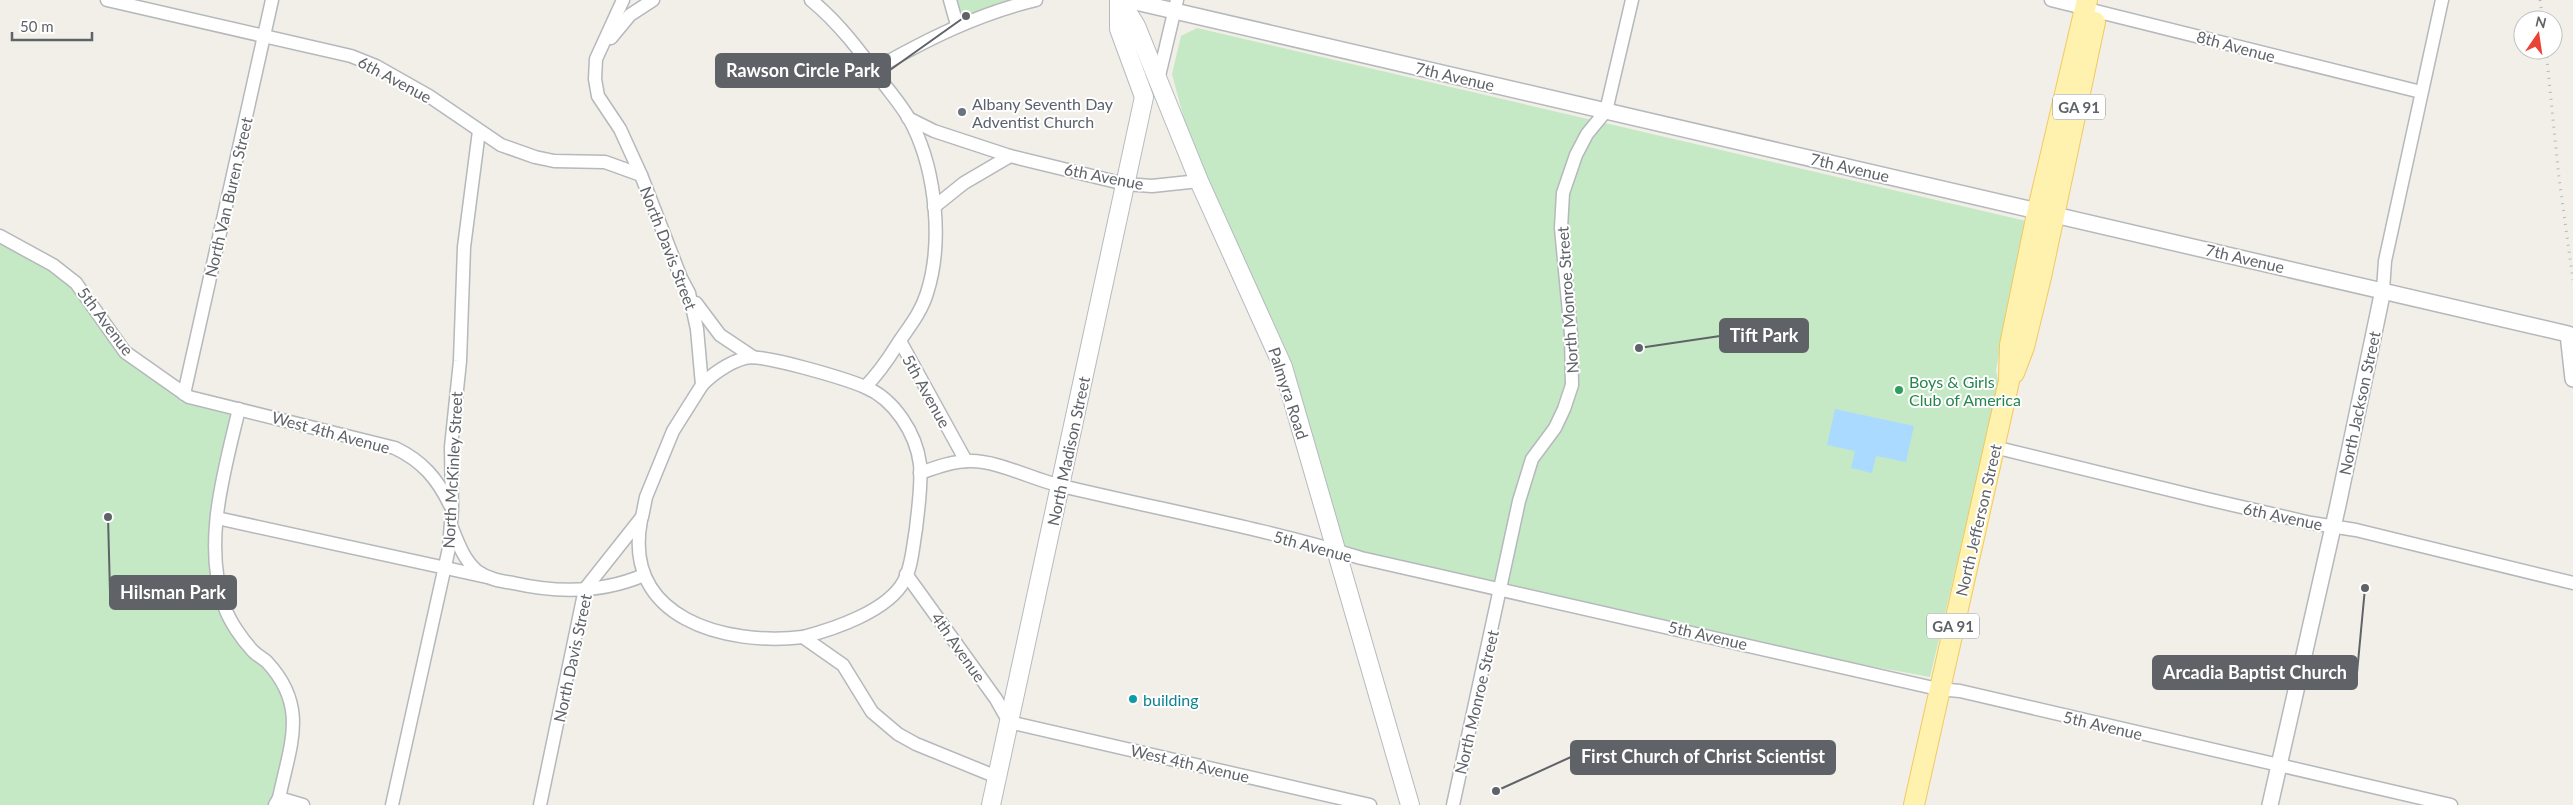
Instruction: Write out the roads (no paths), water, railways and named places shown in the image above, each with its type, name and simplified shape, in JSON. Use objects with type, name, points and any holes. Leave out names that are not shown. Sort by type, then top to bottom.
[{"type":"main road","name":"Palmyra Road","points":[[1119,0],[1136,26],[1199,181],[1283,368],[1410,805]]},
{"type":"main road","name":"Palmyra Road","points":[[1119,0],[1119,29],[1144,97]]},
{"type":"main road","name":"North Jefferson Street","points":[[1914,805],[1938,688],[2009,380],[2018,367],[2024,347],[2047,212],[2092,4]]},
{"type":"main road","name":"North Madison Street","points":[[991,805],[1144,97]]},
{"type":"street","name":"6th Avenue","points":[[107,0],[351,56],[376,66],[429,96],[501,145],[535,157],[570,162],[605,162],[641,175]]},
{"type":"street","name":"North Van Buren Street","points":[[184,394],[272,0]]},
{"type":"street","name":"North Davis Street","points":[[540,805],[585,589],[642,517],[646,497],[673,431],[702,385],[697,329],[689,293],[681,278],[641,175],[620,129],[598,96],[594,70],[623,0]]},
{"type":"street","points":[[601,50],[630,15],[653,0]]},
{"type":"street","points":[[811,0],[829,15],[873,70],[908,118],[919,141],[934,207],[935,250],[931,279],[918,315],[900,341]]},
{"type":"street","points":[[950,0],[957,25]]},
{"type":"street","points":[[873,70],[957,25],[1036,0]]},
{"type":"street","name":"7th Avenue","points":[[1127,0],[1176,6],[1606,111],[2571,334]]},
{"type":"street","name":"North Monroe Street","points":[[1452,805],[1526,478],[1532,459],[1555,428],[1572,385],[1561,204],[1568,174],[1576,155],[1587,134],[1606,111],[1632,0]]},
{"type":"street","name":"8th Avenue","points":[[2051,0],[2092,4],[2421,92]]},
{"type":"street","name":"North Jackson Street","points":[[2270,805],[2332,526],[2382,290],[2385,261],[2442,0]]},
{"type":"street","points":[[1158,80],[1176,6]]},
{"type":"street","name":"6th Avenue","points":[[908,118],[934,131],[1010,156],[1125,184],[1152,186],[1199,181]]},
{"type":"street","name":"North McKinley Street","points":[[392,805],[445,569],[451,525],[451,447],[460,361],[464,247],[479,131]]},
{"type":"street","points":[[934,207],[964,183],[1010,156]]},
{"type":"street","name":"5th Avenue","points":[[0,236],[53,265],[76,283],[125,352],[184,394]]},
{"type":"street","points":[[689,293],[704,317],[720,335],[753,357]]},
{"type":"street","points":[[2571,334],[2573,378]]},
{"type":"street","name":"5th Avenue","points":[[865,387],[879,373],[900,341],[966,461]]},
{"type":"street","points":[[642,517],[638,548],[644,575],[657,597],[667,607],[698,625],[720,633],[766,640],[803,637],[832,629],[872,609],[892,596],[904,581],[913,547],[920,473],[914,444],[892,405],[875,391],[865,387],[787,364],[753,357],[746,357],[723,369],[702,385]]},
{"type":"street","name":"West 4th Avenue","points":[[184,394],[395,448],[420,463],[432,474],[452,509]]},
{"type":"street","points":[[239,409],[221,483],[217,518],[217,567],[226,609],[252,650],[266,661],[276,674],[293,708],[294,725],[277,801],[304,805]]},
{"type":"street","name":"6th Avenue","points":[[1994,447],[2217,501],[2573,583]]},
{"type":"street","name":"5th Avenue","points":[[920,473],[945,464],[966,461],[994,465],[1060,486],[1337,551],[1370,561],[1501,588],[1938,688],[1960,691],[2451,805]]},
{"type":"street","points":[[217,518],[543,590],[585,589],[623,584],[644,575]]},
{"type":"street","points":[[451,525],[469,563],[487,577]]},
{"type":"street","name":"4th Avenue","points":[[906,574],[996,699],[1009,722]]},
{"type":"street","points":[[803,637],[844,665],[872,712],[898,734],[916,744],[997,777]]},
{"type":"street","name":"West 4th Avenue","points":[[1009,722],[1370,805]]},
{"type":"water","points":[[1835,409],[1914,426],[1906,462],[1876,456],[1872,473],[1851,468],[1855,451],[1827,445]]},
{"type":"railway","points":[[2540,0],[2542,10]]},
{"type":"railway","points":[[2547,60],[2559,178],[2573,280]]},
{"type":"place","name":"Rawson Circle Park","points":[[966,16]]},
{"type":"place","name":"Albany Seventh Day Adventist Church","points":[[962,112]]},
{"type":"place","name":"Tift Park","points":[[1639,348]]},
{"type":"place","name":"Boys & Girls Club of America","points":[[1899,390]]},
{"type":"place","name":"Hilsman Park","points":[[108,517]]},
{"type":"place","name":"Arcadia Baptist Church","points":[[2365,588]]},
{"type":"place","name":"building","points":[[1133,699]]},
{"type":"place","name":"First Church of Christ Scientist","points":[[1496,791]]}]
